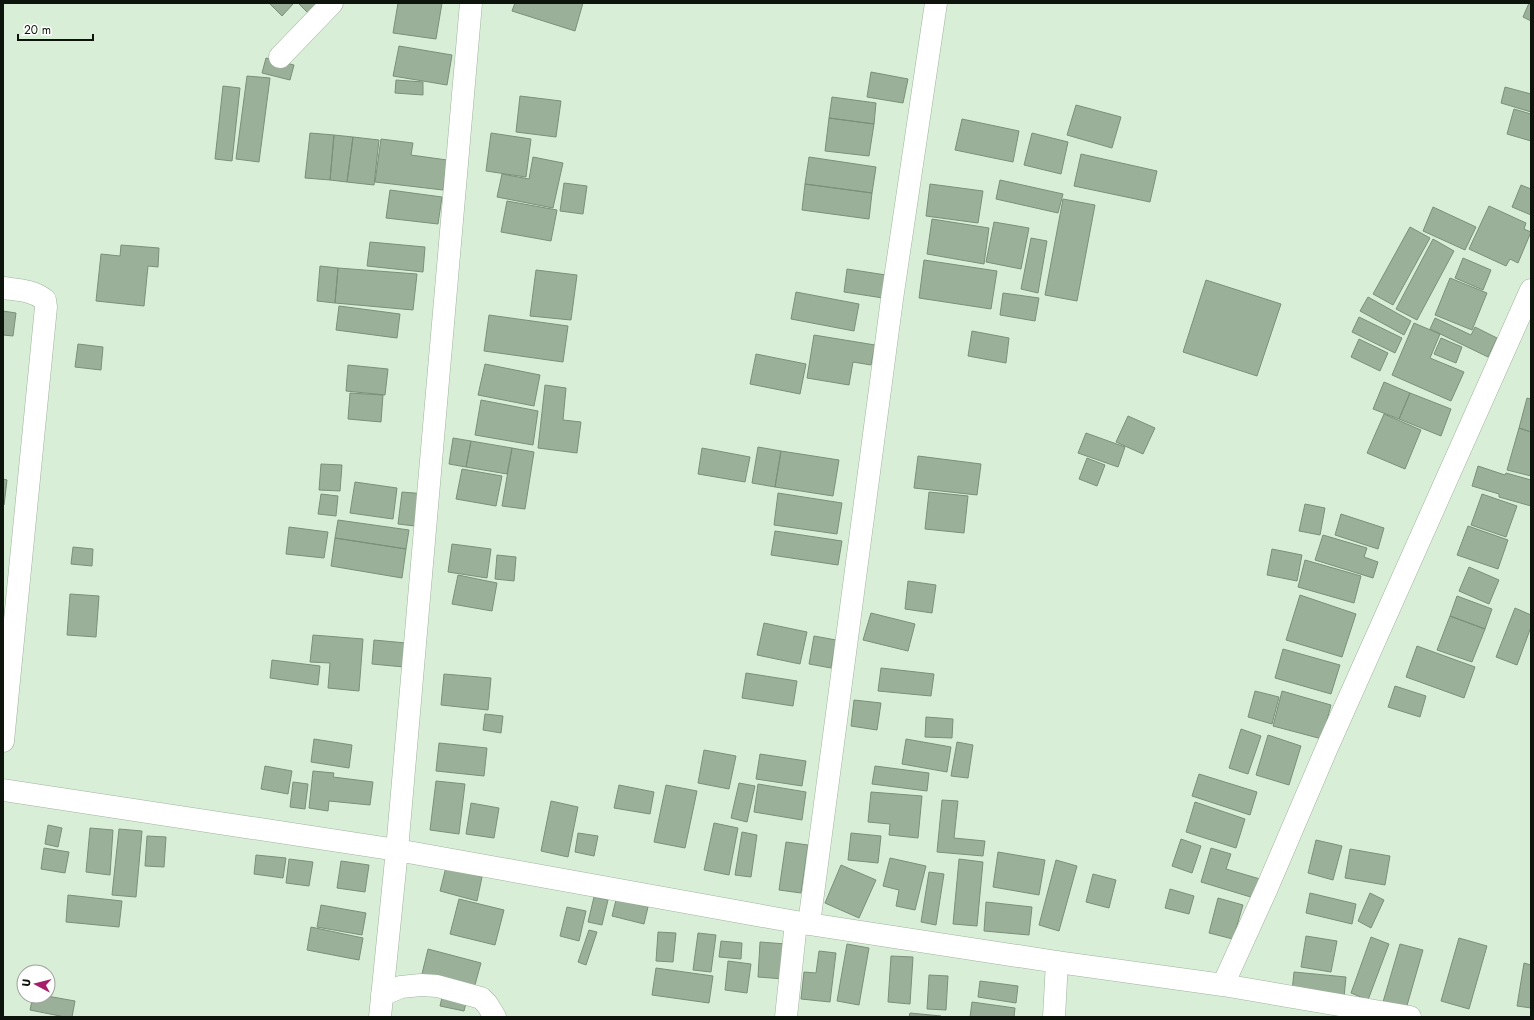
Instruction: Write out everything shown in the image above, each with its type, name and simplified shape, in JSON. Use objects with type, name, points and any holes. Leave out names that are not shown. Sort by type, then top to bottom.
[{"type":"street","points":[[280,57],[332,3]]},
{"type":"street","points":[[380,1017],[397,850],[471,3]]},
{"type":"street","points":[[786,1017],[803,923],[936,3]]},
{"type":"street","points":[[3,288],[36,294],[45,300],[46,304],[3,741]]},
{"type":"street","points":[[1223,985],[1531,290]]},
{"type":"street","points":[[3,790],[397,850],[803,923],[1057,962],[1223,985],[1410,1017]]},
{"type":"street","points":[[1054,1017],[1057,962]]},
{"type":"street","points":[[382,995],[401,987],[421,985],[437,986],[481,998],[487,1004],[495,1017]]},
{"type":"building","points":[[269,3],[294,3],[282,16]]},
{"type":"building","points":[[298,3],[317,3],[308,13]]},
{"type":"building","points":[[398,3],[442,3],[436,39],[393,33]]},
{"type":"building","points":[[515,3],[583,3],[575,31],[512,11]]},
{"type":"building","points":[[1529,3],[1531,3],[1531,21],[1523,17]]},
{"type":"building","points":[[399,46],[452,55],[447,85],[393,76]]},
{"type":"building","points":[[266,58],[294,65],[290,80],[262,73]]},
{"type":"building","points":[[871,72],[908,79],[903,103],[867,97]]},
{"type":"building","points":[[247,76],[270,78],[259,162],[236,159]]},
{"type":"building","points":[[396,80],[423,82],[423,95],[395,93]]},
{"type":"building","points":[[223,86],[240,88],[232,161],[215,159]]},
{"type":"building","points":[[1505,87],[1531,94],[1531,112],[1501,103]]},
{"type":"building","points":[[520,96],[561,101],[556,137],[516,132]]},
{"type":"building","points":[[832,97],[876,103],[874,124],[829,118]]},
{"type":"building","points":[[1076,105],[1121,117],[1112,148],[1067,135]]},
{"type":"building","points":[[1514,109],[1531,114],[1531,141],[1507,134]]},
{"type":"building","points":[[829,118],[874,124],[869,156],[825,151]]},
{"type":"building","points":[[962,119],[1019,131],[1013,162],[955,150]]},
{"type":"building","points":[[310,133],[334,135],[330,180],[305,178]]},
{"type":"building","points":[[491,133],[531,139],[526,177],[486,171]]},
{"type":"building","points":[[1032,133],[1068,142],[1061,174],[1024,165]]},
{"type":"building","points":[[334,135],[353,137],[347,182],[330,180]]},
{"type":"building","points":[[353,137],[379,140],[374,185],[347,182]]},
{"type":"building","points":[[381,139],[413,143],[411,155],[447,160],[443,190],[375,182]]},
{"type":"building","points":[[1081,154],[1157,171],[1150,202],[1074,186]]},
{"type":"building","points":[[533,157],[563,163],[553,208],[497,197],[502,174],[529,179]]},
{"type":"building","points":[[809,157],[876,167],[872,193],[805,184]]},
{"type":"building","points":[[1000,180],[1063,194],[1058,213],[996,199]]},
{"type":"building","points":[[564,183],[587,186],[583,214],[560,211]]},
{"type":"building","points":[[805,184],[872,193],[869,219],[802,210]]},
{"type":"building","points":[[930,184],[983,191],[978,223],[926,216]]},
{"type":"building","points":[[1521,185],[1531,189],[1531,215],[1512,207]]},
{"type":"building","points":[[390,190],[442,197],[438,224],[386,218]]},
{"type":"building","points":[[1063,199],[1095,205],[1077,301],[1045,295]]},
{"type":"building","points":[[507,201],[557,210],[551,241],[501,232]]},
{"type":"building","points":[[1489,206],[1526,223],[1524,229],[1531,232],[1518,263],[1510,259],[1506,266],[1469,249]]},
{"type":"building","points":[[1433,207],[1476,227],[1465,250],[1423,231]]},
{"type":"building","points":[[932,219],[989,228],[984,264],[927,254]]},
{"type":"building","points":[[994,222],[1029,228],[1021,269],[986,262]]},
{"type":"building","points":[[1410,227],[1430,238],[1393,305],[1373,294]]},
{"type":"building","points":[[1031,238],[1047,241],[1038,293],[1021,289]]},
{"type":"building","points":[[1433,239],[1454,251],[1417,320],[1396,309]]},
{"type":"building","points":[[370,242],[425,247],[423,272],[367,266]]},
{"type":"building","points":[[121,245],[159,248],[158,267],[148,266],[144,306],[96,301],[101,254],[120,256]]},
{"type":"building","points":[[1463,258],[1491,270],[1483,290],[1455,278]]},
{"type":"building","points":[[924,260],[997,271],[991,309],[919,298]]},
{"type":"building","points":[[320,266],[338,268],[335,303],[317,301]]},
{"type":"building","points":[[338,268],[417,274],[413,310],[335,303]]},
{"type":"building","points":[[847,269],[886,275],[883,298],[844,292]]},
{"type":"building","points":[[536,270],[577,275],[571,320],[530,316]]},
{"type":"building","points":[[1450,278],[1487,293],[1472,330],[1435,315]]},
{"type":"building","points":[[1206,280],[1281,304],[1257,376],[1183,352]]},
{"type":"building","points":[[796,292],[859,304],[854,331],[791,319]]},
{"type":"building","points":[[1003,293],[1039,298],[1035,321],[1000,315]]},
{"type":"building","points":[[1368,297],[1411,321],[1404,335],[1360,311]]},
{"type":"building","points":[[339,306],[400,314],[397,338],[336,330]]},
{"type":"building","points":[[3,311],[16,313],[13,336],[3,335]]},
{"type":"building","points":[[489,315],[568,326],[563,362],[484,351]]},
{"type":"building","points":[[1359,317],[1402,338],[1395,353],[1352,332]]},
{"type":"building","points":[[1435,318],[1471,335],[1475,327],[1497,338],[1488,357],[1430,329]]},
{"type":"building","points":[[1414,323],[1440,334],[1430,358],[1464,372],[1451,401],[1392,375]]},
{"type":"building","points":[[972,331],[1009,338],[1006,363],[968,356]]},
{"type":"building","points":[[814,335],[875,345],[871,365],[853,362],[849,385],[807,378]]},
{"type":"building","points":[[1441,338],[1462,347],[1456,363],[1434,354]]},
{"type":"building","points":[[1359,339],[1388,353],[1380,371],[1351,357]]},
{"type":"building","points":[[78,344],[103,347],[101,370],[75,367]]},
{"type":"building","points":[[756,354],[806,364],[800,394],[750,384]]},
{"type":"building","points":[[485,364],[540,375],[534,406],[478,395]]},
{"type":"building","points":[[348,365],[388,369],[385,395],[346,391]]},
{"type":"building","points":[[1384,382],[1410,393],[1399,419],[1373,409]]},
{"type":"building","points":[[545,385],[566,388],[563,420],[581,422],[577,453],[538,448]]},
{"type":"building","points":[[350,393],[383,395],[381,422],[348,419]]},
{"type":"building","points":[[1410,393],[1451,409],[1441,436],[1399,419]]},
{"type":"building","points":[[1527,398],[1531,399],[1531,432],[1519,428]]},
{"type":"building","points":[[481,400],[538,411],[533,445],[475,435]]},
{"type":"building","points":[[1384,414],[1421,430],[1405,469],[1367,453]]},
{"type":"building","points":[[1128,416],[1155,428],[1143,454],[1116,442]]},
{"type":"building","points":[[1519,428],[1531,432],[1531,476],[1507,470]]},
{"type":"building","points":[[1086,433],[1125,447],[1118,467],[1078,453]]},
{"type":"building","points":[[453,438],[471,441],[466,467],[449,464]]},
{"type":"building","points":[[471,441],[512,448],[507,474],[466,467]]},
{"type":"building","points":[[758,447],[781,451],[775,487],[752,483]]},
{"type":"building","points":[[512,448],[534,452],[525,509],[502,506]]},
{"type":"building","points":[[702,448],[750,457],[745,482],[698,474]]},
{"type":"building","points":[[781,451],[839,460],[833,496],[775,487]]},
{"type":"building","points":[[918,456],[981,464],[977,495],[914,488]]},
{"type":"building","points":[[1087,458],[1105,465],[1097,486],[1079,479]]},
{"type":"building","points":[[321,464],[342,465],[340,491],[319,490]]},
{"type":"building","points":[[1478,466],[1505,475],[1506,473],[1531,480],[1531,506],[1499,497],[1499,494],[1472,486]]},
{"type":"building","points":[[462,469],[502,476],[496,506],[456,499]]},
{"type":"building","points":[[3,479],[7,480],[4,505],[3,505]]},
{"type":"building","points":[[355,482],[397,488],[393,519],[350,513]]},
{"type":"building","points":[[402,492],[426,494],[423,527],[398,524]]},
{"type":"building","points":[[929,492],[968,496],[964,533],[925,529]]},
{"type":"building","points":[[778,493],[842,503],[837,534],[774,525]]},
{"type":"building","points":[[321,494],[338,496],[336,516],[318,514]]},
{"type":"building","points":[[1482,494],[1517,506],[1506,537],[1471,525]]},
{"type":"building","points":[[1305,504],[1325,508],[1320,535],[1299,531]]},
{"type":"building","points":[[1341,514],[1384,528],[1378,549],[1335,535]]},
{"type":"building","points":[[338,520],[409,530],[406,549],[335,538]]},
{"type":"building","points":[[1468,526],[1508,540],[1498,569],[1457,555]]},
{"type":"building","points":[[289,527],[328,532],[324,558],[286,554]]},
{"type":"building","points":[[775,531],[842,541],[838,565],[771,555]]},
{"type":"building","points":[[1323,535],[1367,548],[1364,557],[1378,562],[1373,578],[1315,560]]},
{"type":"building","points":[[335,538],[406,549],[402,578],[331,566]]},
{"type":"building","points":[[452,544],[491,549],[487,578],[448,572]]},
{"type":"building","points":[[73,547],[93,549],[92,566],[71,564]]},
{"type":"building","points":[[1272,549],[1302,555],[1297,581],[1267,575]]},
{"type":"building","points":[[497,555],[516,557],[514,581],[495,579]]},
{"type":"building","points":[[1305,560],[1361,576],[1354,603],[1298,587]]},
{"type":"building","points":[[1469,567],[1499,580],[1489,604],[1459,591]]},
{"type":"building","points":[[458,575],[497,583],[492,611],[452,604]]},
{"type":"building","points":[[908,581],[936,585],[932,613],[905,609]]},
{"type":"building","points":[[70,594],[99,596],[96,637],[67,635]]},
{"type":"building","points":[[1300,595],[1356,614],[1342,657],[1286,640]]},
{"type":"building","points":[[1457,596],[1492,609],[1485,629],[1450,616]]},
{"type":"building","points":[[1515,608],[1531,615],[1531,627],[1517,665],[1496,657]]},
{"type":"building","points":[[871,613],[915,624],[908,651],[863,640]]},
{"type":"building","points":[[1450,616],[1485,629],[1472,662],[1437,650]]},
{"type":"building","points":[[764,623],[807,632],[800,664],[757,655]]},
{"type":"building","points":[[313,635],[363,639],[359,691],[328,688],[330,663],[310,662]]},
{"type":"building","points":[[814,636],[836,640],[831,668],[809,664]]},
{"type":"building","points":[[374,640],[406,643],[404,667],[372,664]]},
{"type":"building","points":[[1417,646],[1475,667],[1464,698],[1406,677]]},
{"type":"building","points":[[1283,649],[1340,665],[1331,694],[1275,678]]},
{"type":"building","points":[[272,660],[320,666],[318,685],[270,678]]},
{"type":"building","points":[[881,668],[934,674],[931,696],[878,691]]},
{"type":"building","points":[[746,673],[797,681],[793,706],[742,698]]},
{"type":"building","points":[[444,674],[491,678],[488,710],[441,705]]},
{"type":"building","points":[[1395,686],[1426,696],[1420,717],[1388,707]]},
{"type":"building","points":[[1255,691],[1279,697],[1272,724],[1248,717]]},
{"type":"building","points":[[1282,691],[1331,705],[1322,739],[1273,726]]},
{"type":"building","points":[[854,700],[881,703],[877,730],[851,726]]},
{"type":"building","points":[[485,714],[503,716],[501,733],[483,730]]},
{"type":"building","points":[[926,717],[953,719],[952,738],[925,737]]},
{"type":"building","points":[[1241,729],[1261,736],[1248,774],[1229,768]]},
{"type":"building","points":[[1268,735],[1301,746],[1289,785],[1256,775]]},
{"type":"building","points":[[314,739],[352,745],[349,768],[311,762]]},
{"type":"building","points":[[906,739],[951,747],[947,772],[902,764]]},
{"type":"building","points":[[957,742],[973,745],[968,778],[951,776]]},
{"type":"building","points":[[439,743],[487,748],[484,776],[436,771]]},
{"type":"building","points":[[704,750],[736,756],[729,789],[698,783]]},
{"type":"building","points":[[760,754],[806,761],[802,786],[756,779]]},
{"type":"building","points":[[265,766],[292,771],[288,794],[261,789]]},
{"type":"building","points":[[875,766],[929,773],[927,791],[872,784]]},
{"type":"building","points":[[313,771],[334,773],[333,777],[373,782],[370,805],[329,801],[328,811],[309,808]]},
{"type":"building","points":[[1199,774],[1257,792],[1250,815],[1192,796]]},
{"type":"building","points":[[436,781],[465,784],[459,834],[430,830]]},
{"type":"building","points":[[293,782],[308,784],[305,809],[290,807]]},
{"type":"building","points":[[739,783],[755,786],[747,822],[731,818]]},
{"type":"building","points":[[758,784],[806,792],[802,820],[754,812]]},
{"type":"building","points":[[619,785],[654,792],[650,814],[614,808]]},
{"type":"building","points":[[666,785],[697,791],[685,848],[654,842]]},
{"type":"building","points":[[871,792],[922,796],[918,838],[889,835],[890,824],[868,822]]},
{"type":"building","points":[[942,800],[958,801],[954,838],[985,841],[983,856],[937,852]]},
{"type":"building","points":[[551,801],[578,807],[568,857],[541,851]]},
{"type":"building","points":[[1195,802],[1245,819],[1236,848],[1186,832]]},
{"type":"building","points":[[471,803],[499,808],[494,838],[466,834]]},
{"type":"building","points":[[714,823],[738,828],[729,875],[704,870]]},
{"type":"building","points":[[48,825],[62,828],[58,847],[45,844]]},
{"type":"building","points":[[90,828],[113,830],[110,875],[86,872]]},
{"type":"building","points":[[119,829],[142,831],[136,897],[112,895]]},
{"type":"building","points":[[742,832],[757,835],[751,877],[735,875]]},
{"type":"building","points":[[578,833],[598,836],[594,856],[575,852]]},
{"type":"building","points":[[851,833],[881,836],[878,863],[848,860]]},
{"type":"building","points":[[147,836],[166,837],[164,867],[145,866]]},
{"type":"building","points":[[1181,839],[1201,846],[1192,873],[1172,866]]},
{"type":"building","points":[[1316,840],[1342,846],[1333,880],[1308,873]]},
{"type":"building","points":[[786,842],[808,845],[801,893],[779,890]]},
{"type":"building","points":[[44,848],[69,852],[65,873],[41,869]]},
{"type":"building","points":[[1211,848],[1231,854],[1226,869],[1260,879],[1254,898],[1201,882]]},
{"type":"building","points":[[1350,849],[1390,856],[1385,885],[1345,878]]},
{"type":"building","points":[[998,852],[1045,860],[1039,895],[993,887]]},
{"type":"building","points":[[256,855],[286,858],[283,878],[254,874]]},
{"type":"building","points":[[890,858],[926,866],[915,910],[896,906],[899,890],[883,886]]},
{"type":"building","points":[[289,859],[313,862],[309,886],[286,883]]},
{"type":"building","points":[[959,859],[983,862],[977,926],[953,924]]},
{"type":"building","points":[[1056,860],[1077,866],[1059,931],[1039,925]]},
{"type":"building","points":[[341,861],[369,865],[365,892],[337,888]]},
{"type":"building","points":[[841,865],[876,880],[859,918],[825,903]]},
{"type":"building","points":[[446,867],[482,877],[477,901],[440,891]]},
{"type":"building","points":[[929,872],[944,874],[936,925],[921,922]]},
{"type":"building","points":[[1093,874],[1116,880],[1109,908],[1086,902]]},
{"type":"building","points":[[1170,889],[1194,896],[1189,914],[1165,908]]},
{"type":"building","points":[[1310,893],[1356,904],[1352,924],[1306,913]]},
{"type":"building","points":[[1370,893],[1384,900],[1371,928],[1358,921]]},
{"type":"building","points":[[68,895],[122,901],[119,927],[66,922]]},
{"type":"building","points":[[594,897],[608,900],[602,925],[588,922]]},
{"type":"building","points":[[1218,898],[1243,905],[1233,939],[1209,933]]},
{"type":"building","points":[[459,899],[504,910],[495,945],[450,934]]},
{"type":"building","points":[[616,900],[648,907],[644,924],[612,916]]},
{"type":"building","points":[[986,902],[1032,907],[1029,935],[984,931]]},
{"type":"building","points":[[321,905],[366,913],[362,935],[317,927]]},
{"type":"building","points":[[567,907],[586,911],[579,941],[560,936]]},
{"type":"building","points":[[311,927],[363,938],[359,960],[307,950]]},
{"type":"building","points":[[589,930],[597,932],[586,965],[578,962]]},
{"type":"building","points":[[658,932],[676,933],[673,962],[656,961]]},
{"type":"building","points":[[698,933],[716,935],[711,972],[693,970]]},
{"type":"building","points":[[1306,936],[1337,941],[1331,972],[1301,967]]},
{"type":"building","points":[[1371,937],[1389,944],[1368,1000],[1351,993]]},
{"type":"building","points":[[1459,938],[1487,946],[1469,1009],[1441,1001]]},
{"type":"building","points":[[721,941],[742,943],[741,959],[719,957]]},
{"type":"building","points":[[760,942],[786,944],[784,979],[758,977]]},
{"type":"building","points":[[847,944],[869,948],[859,1005],[837,1001]]},
{"type":"building","points":[[1400,944],[1423,950],[1406,1009],[1383,1002]]},
{"type":"building","points":[[428,949],[481,963],[473,992],[421,978]]},
{"type":"building","points":[[819,951],[836,953],[830,1002],[801,999],[804,972],[816,973]]},
{"type":"building","points":[[891,956],[913,957],[910,1004],[888,1002]]},
{"type":"building","points":[[728,961],[751,964],[747,993],[725,990]]},
{"type":"building","points":[[1524,963],[1531,965],[1531,1008],[1517,1006]]},
{"type":"building","points":[[656,968],[713,976],[709,1003],[652,995]]},
{"type":"building","points":[[1294,972],[1346,977],[1344,997],[1292,991]]},
{"type":"building","points":[[929,975],[948,976],[946,1010],[927,1009]]},
{"type":"building","points":[[980,981],[1018,986],[1016,1003],[978,997]]},
{"type":"building","points":[[444,989],[468,995],[464,1011],[440,1006]]},
{"type":"building","points":[[56,998],[75,1001],[72,1017],[30,1010],[31,1004],[56,1004]]},
{"type":"building","points":[[972,1002],[1015,1008],[1014,1017],[970,1017]]},
{"type":"building","points":[[910,1013],[941,1016],[941,1017],[909,1017]]}]
